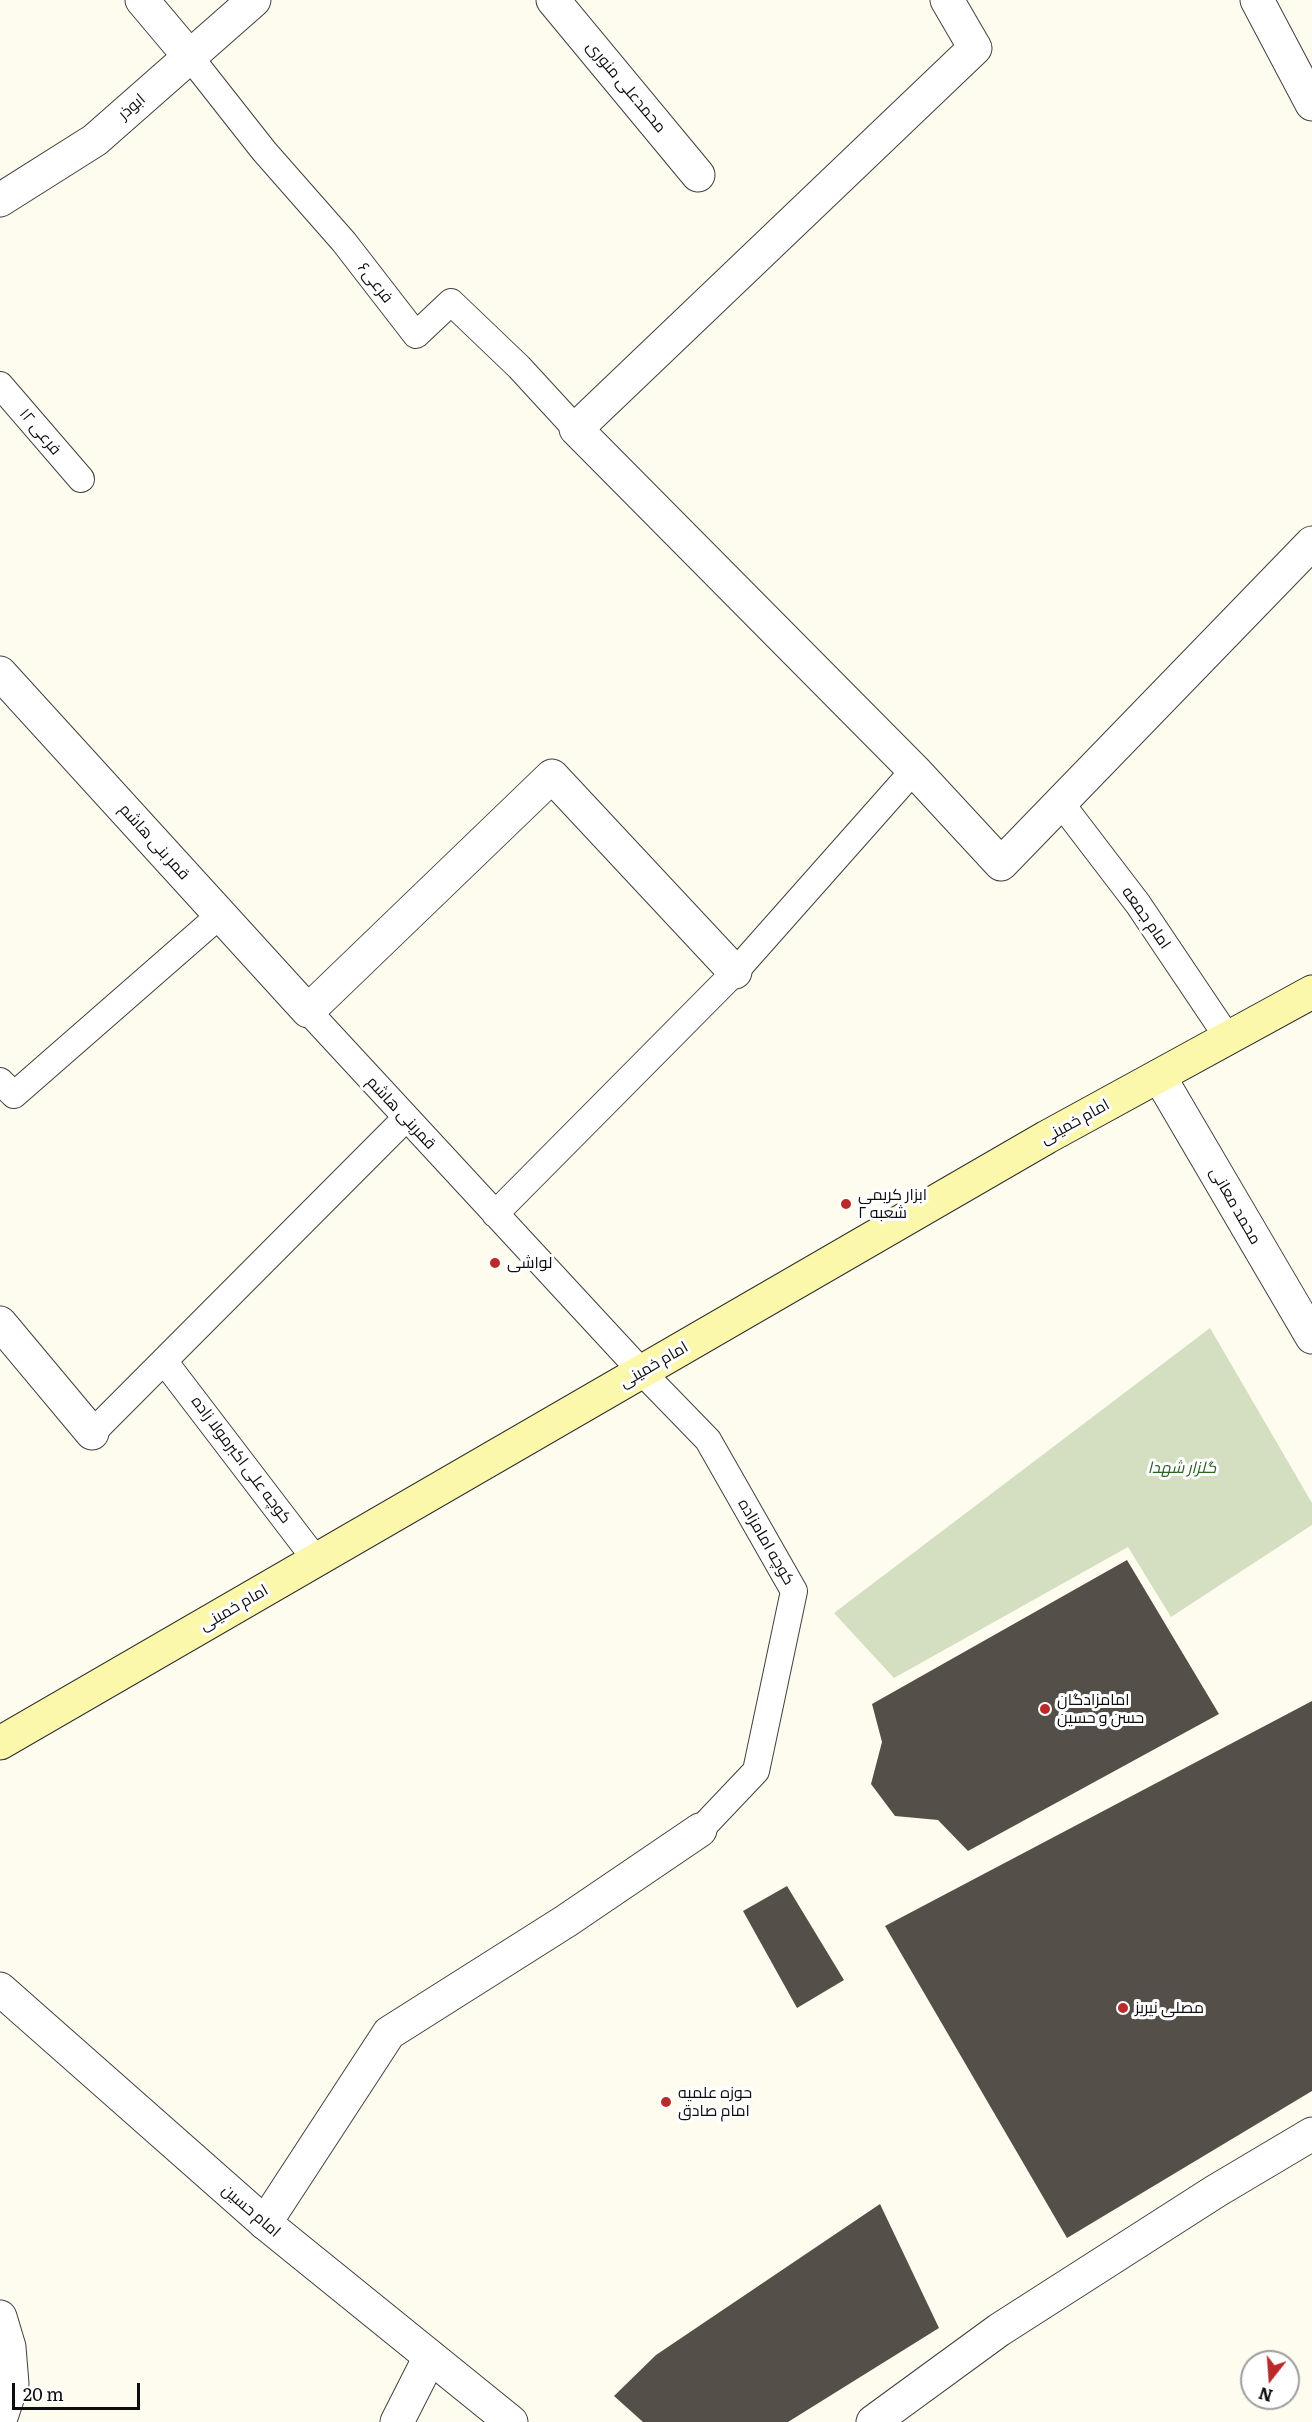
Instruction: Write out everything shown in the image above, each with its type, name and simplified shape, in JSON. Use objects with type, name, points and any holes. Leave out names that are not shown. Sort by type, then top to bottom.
[{"type":"main road","name":"امام خمینی","points":[[0,1743],[1047,1137],[1312,992]]},
{"type":"street","points":[[142,0],[190,57]]},
{"type":"street","name":"ابوذر","points":[[0,200],[94,140],[254,0]]},
{"type":"street","name":"محمدعلی منوری","points":[[553,0],[698,175]]},
{"type":"street","points":[[947,0],[975,48],[576,429],[914,770],[1001,864],[1312,543]]},
{"type":"street","points":[[1257,0],[1312,104]]},
{"type":"street","name":"قمر بنی هاشم","points":[[0,673],[308,1011]]},
{"type":"street","points":[[308,1011],[552,776],[735,972]]},
{"type":"street","name":"محمد معانی","points":[[1159,1076],[1312,1337]]},
{"type":"street","points":[[0,1323],[92,1433]]},
{"type":"street","points":[[265,2223],[389,2033],[566,1921],[700,1830]]},
{"type":"street","name":"امام حسین","points":[[0,1989],[265,2223],[510,2422]]},
{"type":"street","points":[[873,2422],[999,2330],[1216,2191],[1312,2134]]},
{"type":"street","points":[[0,2317],[9,2347],[12,2384],[0,2420]]},
{"type":"street","points":[[398,2422],[430,2357]]},
{"type":"lane","name":"فرعی۶","points":[[190,57],[264,151],[344,242],[416,335],[451,302],[519,367],[576,429]]},
{"type":"lane","name":"فرعی ۱۲","points":[[0,385],[81,479]]},
{"type":"lane","points":[[495,1214],[735,972],[914,770]]},
{"type":"lane","name":"امام جمعه","points":[[1060,802],[1138,904],[1228,1038]]},
{"type":"lane","points":[[0,1081],[14,1095],[220,915]]},
{"type":"lane","name":"قمربنی هاشم","points":[[308,1011],[642,1372]]},
{"type":"lane","points":[[92,1433],[406,1119]]},
{"type":"lane","name":"کوچه علی اکبرمولا زاده","points":[[164,1361],[316,1560]]},
{"type":"lane","name":"کوچه امامزاده","points":[[642,1372],[708,1440],[794,1592],[756,1771],[700,1830]]},
{"type":"green space","name":"گلزار شهدا","points":[[1210,1328],[1312,1503],[1312,1525],[1171,1617],[1128,1547],[894,1678],[834,1613]]},
{"type":"building","name":"امامزادگان حسن و حسین","points":[[1127,1560],[1219,1714],[968,1851],[938,1820],[895,1816],[871,1784],[882,1742],[872,1704]]},
{"type":"building","name":"مصلی نیریز","points":[[1312,1701],[1312,2091],[1067,2238],[885,1926]]},
{"type":"building","points":[[787,1886],[844,1980],[797,2008],[743,1911]]},
{"type":"building","points":[[880,2204],[939,2328],[788,2422],[643,2422],[614,2396],[656,2355]]},
{"type":"place","name":"ابزار کریمی شعبه ۲","points":[[846,1204]]},
{"type":"place","name":"لواشی","points":[[495,1263]]},
{"type":"place","name":"امامزادگان حسن و حسین","points":[[1045,1709]]},
{"type":"place","name":"مصلی نیریز","points":[[1123,2008]]},
{"type":"place","name":"حوزه علمیه امام صادق","points":[[666,2102]]}]
